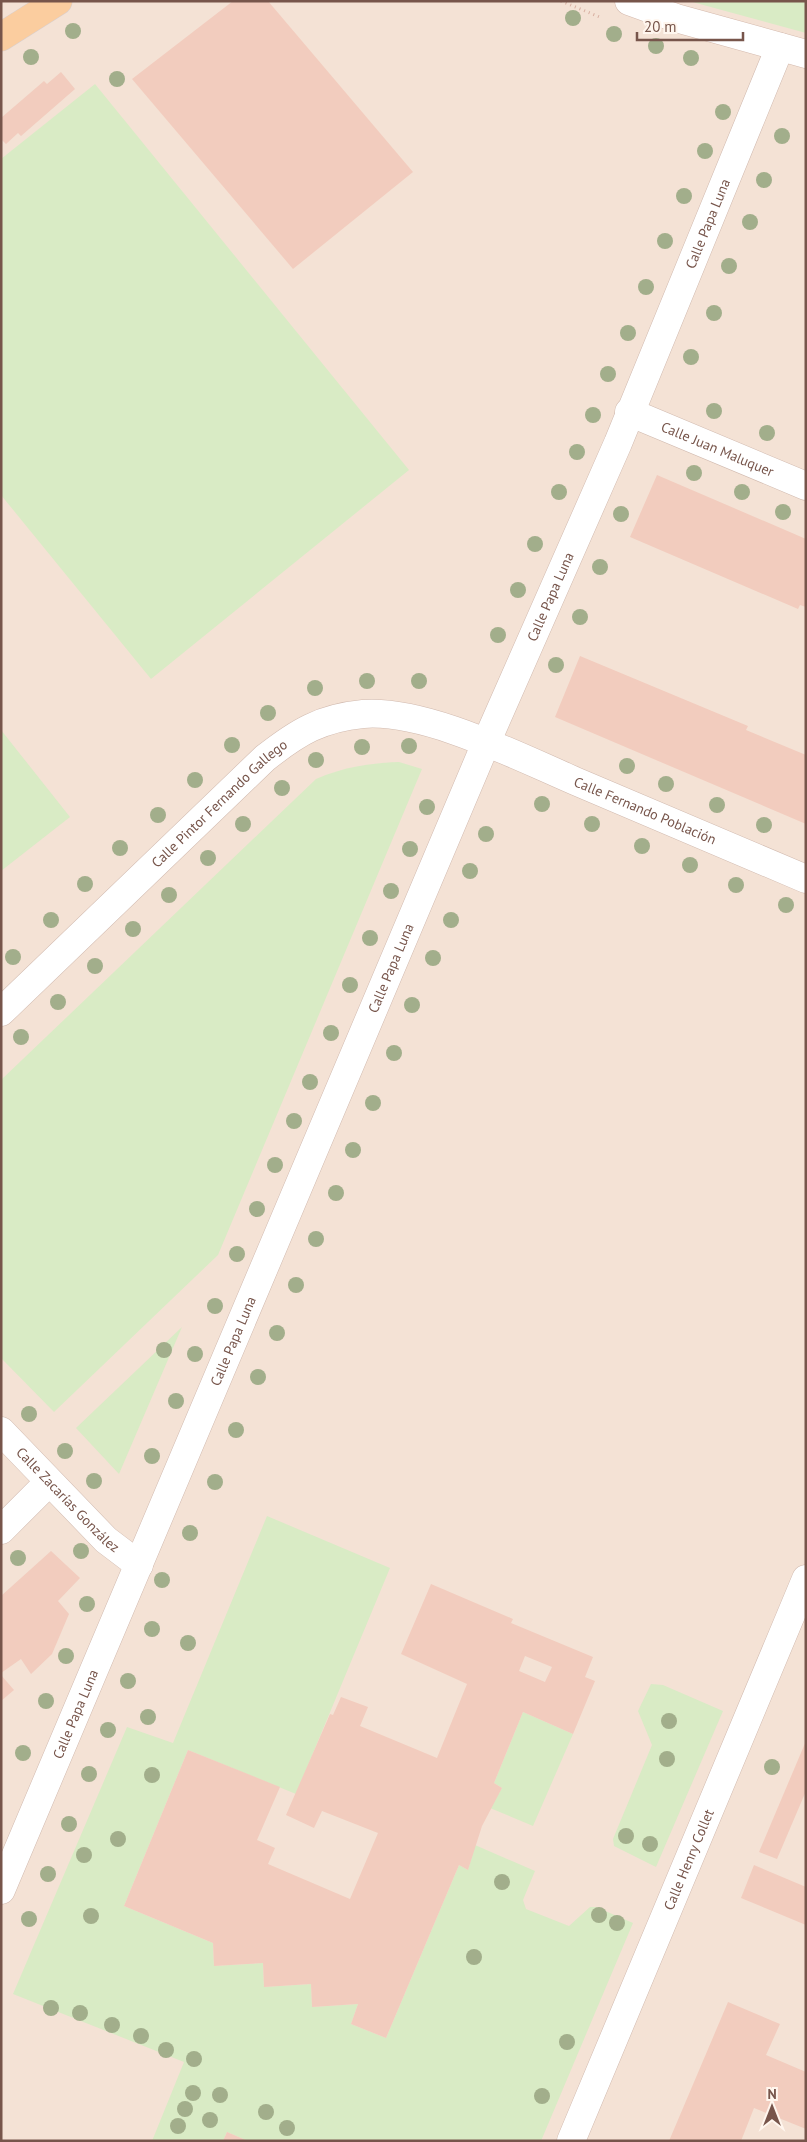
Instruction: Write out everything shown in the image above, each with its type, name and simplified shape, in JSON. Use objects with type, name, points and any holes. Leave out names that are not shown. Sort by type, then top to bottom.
[{"type":"main road","points":[[1,37],[58,1]]},
{"type":"street","points":[[629,1],[676,18],[806,54]]},
{"type":"street","name":"Calle Papa Luna","points":[[1,1890],[486,743],[618,443],[629,412],[780,47]]},
{"type":"street","name":"Calle Juan Maluquer","points":[[629,412],[806,486]]},
{"type":"street","name":"Calle Pintor Fernando Gallego","points":[[1,1012],[265,758],[297,733],[326,720],[365,714],[410,716],[486,743]]},
{"type":"street","name":"Calle Fernando Población","points":[[486,743],[806,879]]},
{"type":"street","name":"Calle Zacarías González","points":[[1,1431],[106,1540],[139,1565]]},
{"type":"street","points":[[1,1530],[49,1482]]},
{"type":"street","name":"Calle Henry Collet","points":[[571,2141],[806,1579]]},
{"type":"shaded area","points":[[1,1],[806,1],[806,2141],[1,2141]]},
{"type":"green space","points":[[690,1],[806,1],[806,33],[696,3]]},
{"type":"green space","points":[[95,84],[409,470],[151,679],[1,495],[1,159]]},
{"type":"green space","points":[[1,730],[70,817],[1,871]]},
{"type":"green space","points":[[399,762],[422,769],[218,1255],[54,1412],[1,1358],[1,1080],[316,779],[357,766]]},
{"type":"green space","points":[[182,1327],[119,1474],[76,1428]]},
{"type":"green space","points":[[267,1516],[390,1568],[296,1794],[188,1750],[124,1906],[213,1943],[214,1966],[263,1963],[264,1987],[311,1984],[312,2007],[358,2004],[351,2024],[386,2038],[459,1865],[468,1870],[475,1845],[535,1871],[523,1900],[526,1909],[569,1926],[590,1907],[596,1907],[633,1923],[541,2141],[248,2141],[227,2132],[223,2141],[152,2141],[184,2062],[13,1994],[127,1727],[173,1743]]},
{"type":"green space","points":[[651,1684],[663,1685],[723,1711],[656,1867],[614,1846],[613,1839],[652,1745],[638,1711]]},
{"type":"green space","points":[[523,1712],[573,1734],[533,1826],[490,1808],[502,1788],[494,1783]]},
{"type":"building","points":[[233,1],[268,1],[413,172],[293,269],[132,79]]},
{"type":"building","points":[[61,72],[75,89],[21,136],[18,133],[6,144],[1,139],[1,118],[44,81],[47,84]]},
{"type":"building","points":[[657,475],[806,539],[806,607],[800,605],[798,609],[630,537]]},
{"type":"building","points":[[580,656],[748,726],[746,730],[806,755],[806,824],[555,717]]},
{"type":"building","points":[[51,1551],[80,1578],[58,1601],[69,1614],[52,1654],[31,1674],[21,1659],[1,1673],[1,1596]]},
{"type":"building","points":[[431,1584],[513,1619],[511,1623],[593,1657],[585,1677],[595,1681],[573,1734],[523,1712],[494,1783],[502,1788],[482,1826],[468,1870],[459,1865],[386,2038],[351,2024],[358,2004],[312,2007],[311,1984],[264,1987],[263,1963],[214,1966],[213,1943],[124,1906],[188,1750],[280,1787],[257,1840],[275,1848],[268,1864],[350,1899],[378,1833],[322,1811],[314,1828],[286,1815],[330,1714],[333,1715],[341,1697],[368,1707],[360,1726],[437,1758],[467,1684],[401,1654]],"holes":[[[525,1656],[552,1667],[545,1682],[519,1671]]]},
{"type":"building","points":[[1,1675],[14,1690],[1,1701]]},
{"type":"building","points":[[806,1741],[806,1791],[777,1859],[759,1852]]},
{"type":"building","points":[[754,1865],[806,1887],[806,1925],[741,1898]]},
{"type":"building","points":[[728,2002],[780,2024],[766,2055],[806,2072],[806,2129],[754,2108],[741,2141],[669,2141]]},
{"type":"building","points":[[227,2132],[248,2141],[223,2141]]}]
